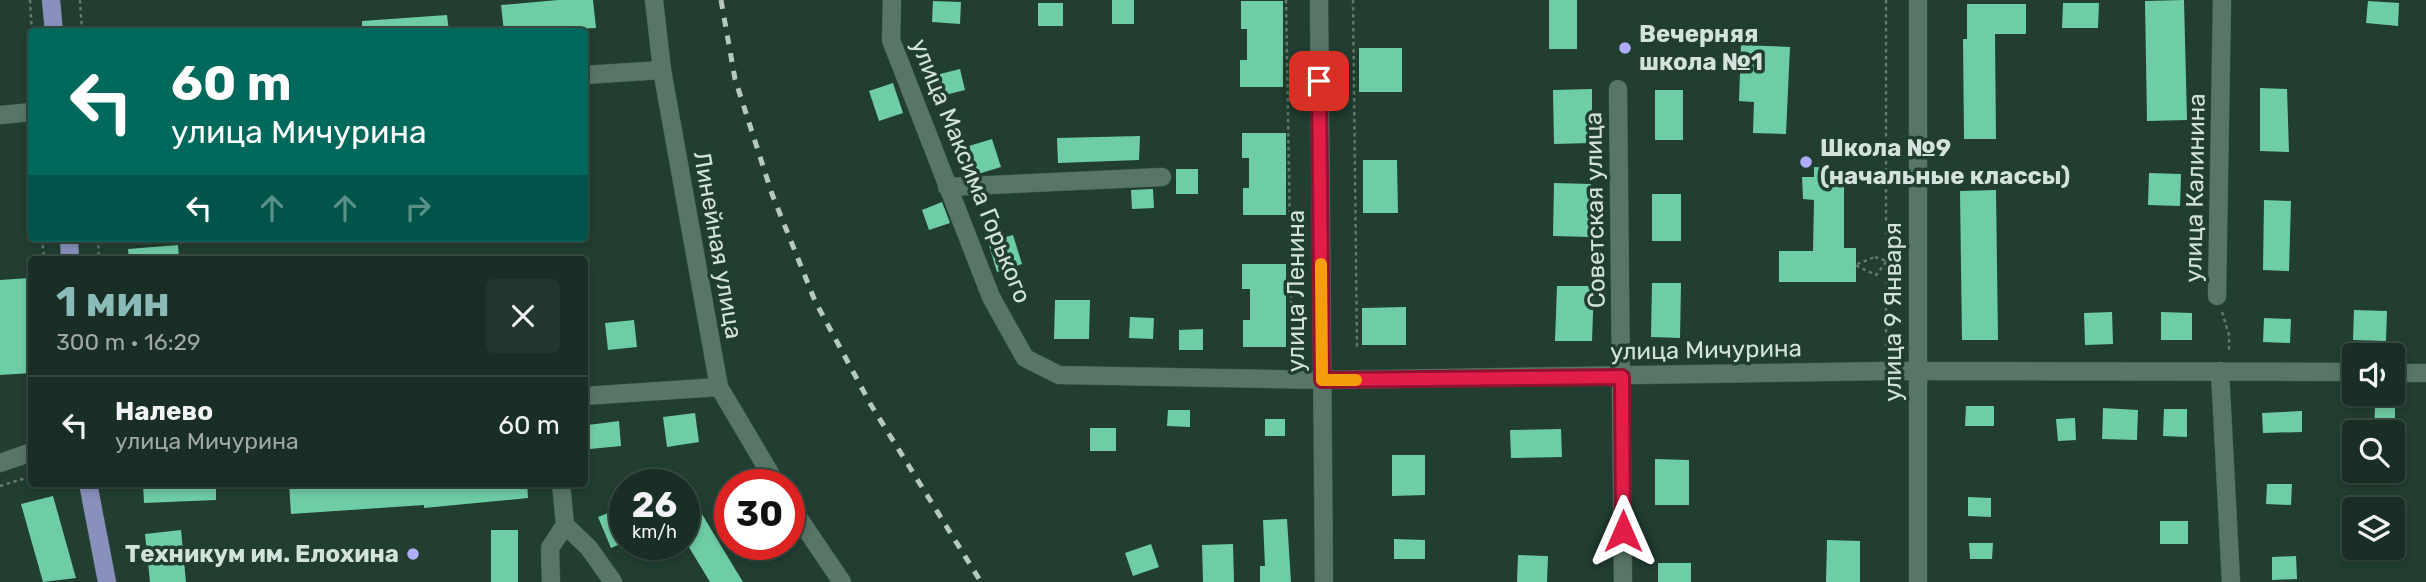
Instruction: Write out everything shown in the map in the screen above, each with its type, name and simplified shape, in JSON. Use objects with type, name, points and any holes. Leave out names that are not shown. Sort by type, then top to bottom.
[{"type":"main road","points":[[51,0],[54,28]]},
{"type":"main road","points":[[90,487],[107,582]]},
{"type":"street","name":"Линейная улица","points":[[654,0],[662,70],[719,387],[767,469]]},
{"type":"street","name":"улица Максима Горького","points":[[892,0],[891,40],[991,297],[1025,358],[1059,375]]},
{"type":"street","name":"улица Ленина","points":[[1319,0],[1324,582]]},
{"type":"street","name":"улица 9 Января","points":[[1918,0],[1918,582]]},
{"type":"street","name":"улица Калинина","points":[[2217,296],[2222,0]]},
{"type":"street","points":[[588,75],[662,70]]},
{"type":"street","name":"Советская улица","points":[[1618,89],[1623,582]]},
{"type":"street","points":[[0,116],[28,112]]},
{"type":"street","points":[[947,187],[1161,177]]},
{"type":"street","name":"улица Мичурина","points":[[1059,375],[1322,380],[1886,371],[2342,372]]},
{"type":"street","points":[[2220,371],[2231,582]]},
{"type":"street","points":[[2405,373],[2426,373]]},
{"type":"street","points":[[588,396],[719,387]]},
{"type":"street","points":[[0,463],[28,453]]},
{"type":"street","points":[[551,582],[550,548],[565,525],[561,487]]},
{"type":"street","points":[[565,525],[589,548],[613,582]]},
{"type":"street","points":[[805,528],[842,582]]},
{"type":"path","points":[[30,0],[32,28]]},
{"type":"path","points":[[80,0],[82,28]]},
{"type":"path","points":[[1286,0],[1292,349]]},
{"type":"path","points":[[1353,0],[1357,348]]},
{"type":"path","points":[[1886,0],[1886,371]]},
{"type":"path","points":[[1875,257],[1887,261],[1876,275],[1855,265],[1875,257]]},
{"type":"path","name":"улица Калинина","points":[[2217,296],[2229,335],[2229,357],[2220,371]]},
{"type":"path","points":[[0,486],[28,478]]},
{"type":"building","points":[[593,0],[596,28],[504,28],[501,5]]},
{"type":"building","points":[[1112,0],[1134,0],[1134,24],[1112,24]]},
{"type":"building","points":[[1549,0],[1577,0],[1577,49],[1549,49]]},
{"type":"building","points":[[2184,0],[2187,120],[2147,121],[2145,1]]},
{"type":"building","points":[[933,1],[961,2],[960,24],[932,22]]},
{"type":"building","points":[[1241,1],[1283,1],[1283,87],[1240,87],[1240,60],[1247,60],[1247,29],[1241,29]]},
{"type":"building","points":[[2368,1],[2399,3],[2398,26],[2366,23]]},
{"type":"building","points":[[1038,3],[1063,3],[1063,26],[1038,26]]},
{"type":"building","points":[[2063,3],[2099,3],[2098,28],[2062,28]]},
{"type":"building","points":[[1967,4],[2026,4],[2026,34],[1995,34],[1996,139],[1964,139],[1963,39],[1967,39]]},
{"type":"building","points":[[447,15],[449,28],[362,28],[362,21]]},
{"type":"building","points":[[1741,45],[1790,47],[1786,134],[1753,133],[1754,102],[1739,101]]},
{"type":"building","points":[[1359,48],[1402,48],[1402,92],[1359,92]]},
{"type":"building","points":[[960,69],[965,90],[941,96],[936,75]]},
{"type":"building","points":[[893,83],[903,113],[879,121],[869,91]]},
{"type":"building","points":[[2260,88],[2287,89],[2289,152],[2260,151]]},
{"type":"building","points":[[1592,89],[1592,143],[1554,144],[1553,90]]},
{"type":"building","points":[[1655,90],[1683,90],[1683,140],[1655,140]]},
{"type":"building","points":[[1242,133],[1286,133],[1286,215],[1243,215],[1243,188],[1249,188],[1249,158],[1242,158]]},
{"type":"building","points":[[1140,136],[1139,160],[1058,163],[1057,138]]},
{"type":"building","points":[[992,139],[1001,167],[978,174],[969,146]]},
{"type":"building","points":[[1363,160],[1397,160],[1398,213],[1363,213]]},
{"type":"building","points":[[1814,167],[1835,168],[1835,178],[1844,178],[1844,248],[1856,248],[1856,282],[1779,282],[1779,251],[1813,251],[1814,200],[1803,199],[1802,177],[1814,177]]},
{"type":"building","points":[[1176,169],[1198,169],[1198,194],[1176,194]]},
{"type":"building","points":[[2149,173],[2181,174],[2180,206],[2148,205]]},
{"type":"building","points":[[1554,183],[1591,184],[1590,237],[1553,236]]},
{"type":"building","points":[[1153,189],[1154,208],[1132,209],[1131,190]]},
{"type":"building","points":[[1996,190],[1998,340],[1962,340],[1960,191]]},
{"type":"building","points":[[1652,194],[1681,194],[1681,241],[1652,241]]},
{"type":"building","points":[[2264,200],[2291,201],[2289,271],[2263,270]]},
{"type":"building","points":[[942,202],[950,223],[929,230],[922,210]]},
{"type":"building","points":[[1013,235],[1022,264],[997,272],[988,242]]},
{"type":"building","points":[[178,245],[179,256],[129,256],[128,249]]},
{"type":"building","points":[[1242,264],[1286,264],[1286,347],[1243,347],[1243,320],[1250,320],[1250,289],[1242,289]]},
{"type":"building","points":[[28,278],[28,373],[0,375],[0,280]]},
{"type":"building","points":[[1652,283],[1681,283],[1680,338],[1651,337]]},
{"type":"building","points":[[1557,286],[1594,286],[1592,341],[1555,341]]},
{"type":"building","points":[[1055,300],[1090,300],[1089,339],[1054,339]]},
{"type":"building","points":[[1406,307],[1406,345],[1362,345],[1362,308]]},
{"type":"building","points":[[2354,310],[2387,311],[2386,341],[2353,340]]},
{"type":"building","points":[[2112,312],[2113,344],[2085,345],[2084,313]]},
{"type":"building","points":[[2161,312],[2192,313],[2192,340],[2161,340]]},
{"type":"building","points":[[1130,317],[1154,318],[1153,339],[1129,338]]},
{"type":"building","points":[[2264,318],[2291,319],[2290,343],[2263,342]]},
{"type":"building","points":[[634,320],[637,347],[608,350],[605,323]]},
{"type":"building","points":[[1203,329],[1203,350],[1179,350],[1179,330]]},
{"type":"building","points":[[1966,406],[1994,406],[1994,426],[1965,426]]},
{"type":"building","points":[[2103,408],[2138,410],[2137,440],[2102,439]]},
{"type":"building","points":[[2375,408],[2395,408],[2395,420],[2374,420]]},
{"type":"building","points":[[2164,409],[2187,409],[2187,437],[2163,436]]},
{"type":"building","points":[[1168,410],[1190,410],[1190,427],[1167,426]]},
{"type":"building","points":[[2302,411],[2302,432],[2263,433],[2262,413]]},
{"type":"building","points":[[695,413],[699,442],[667,447],[663,417]]},
{"type":"building","points":[[2075,418],[2076,440],[2058,441],[2056,419]]},
{"type":"building","points":[[1265,419],[1285,419],[1285,436],[1265,436]]},
{"type":"building","points":[[619,421],[621,446],[590,449],[588,425]]},
{"type":"building","points":[[1090,428],[1116,428],[1116,451],[1090,451]]},
{"type":"building","points":[[1561,429],[1562,457],[1511,458],[1510,430]]},
{"type":"building","points":[[1392,455],[1425,455],[1425,495],[1392,496]]},
{"type":"building","points":[[1655,459],[1689,460],[1689,505],[1655,505]]},
{"type":"building","points":[[2267,484],[2292,484],[2291,505],[2266,504]]},
{"type":"building","points":[[143,487],[216,487],[216,500],[144,503]]},
{"type":"building","points":[[289,487],[527,487],[528,498],[424,508],[424,505],[291,514]]},
{"type":"building","points":[[53,496],[76,578],[43,582],[21,504]]},
{"type":"building","points":[[1968,497],[1991,498],[1991,517],[1968,516]]},
{"type":"building","points":[[700,511],[714,534],[714,560],[730,560],[743,582],[710,582],[697,560],[700,560]]},
{"type":"building","points":[[609,513],[609,543],[598,517]]},
{"type":"building","points":[[1287,519],[1291,582],[1260,582],[1260,566],[1265,566],[1263,520]]},
{"type":"building","points":[[2160,521],[2188,521],[2188,544],[2160,544]]},
{"type":"building","points":[[181,530],[186,582],[150,582],[145,534]]},
{"type":"building","points":[[491,530],[518,530],[518,582],[491,582]]},
{"type":"building","points":[[1394,539],[1425,540],[1425,559],[1394,559]]},
{"type":"building","points":[[1827,540],[1860,541],[1860,582],[1826,582]]},
{"type":"building","points":[[1969,543],[1993,543],[1992,559],[1970,559]]},
{"type":"building","points":[[1151,544],[1159,567],[1133,576],[1125,553]]},
{"type":"building","points":[[1233,544],[1234,582],[1203,582],[1202,545]]},
{"type":"building","points":[[1518,555],[1548,556],[1547,582],[1517,582]]},
{"type":"building","points":[[2296,556],[2297,579],[2272,580],[2272,557]]},
{"type":"building","points":[[1658,563],[1691,563],[1691,582],[1658,582]]},
{"type":"railway","points":[[721,0],[735,79],[772,194],[815,301],[871,405],[981,582]]},
{"type":"slow traffic","points":[[1321,264],[1322,380],[1356,380]]},
{"type":"place","name":"Вечерняя школа №1","points":[[1625,48]]},
{"type":"place","name":"Школа №9 (начальные классы)","points":[[1806,162]]},
{"type":"place","name":"Техникум им. Елохина","points":[[413,554]]},
{"type":"route","points":[[1319,81],[1322,380],[1622,377],[1623,531]]}]
